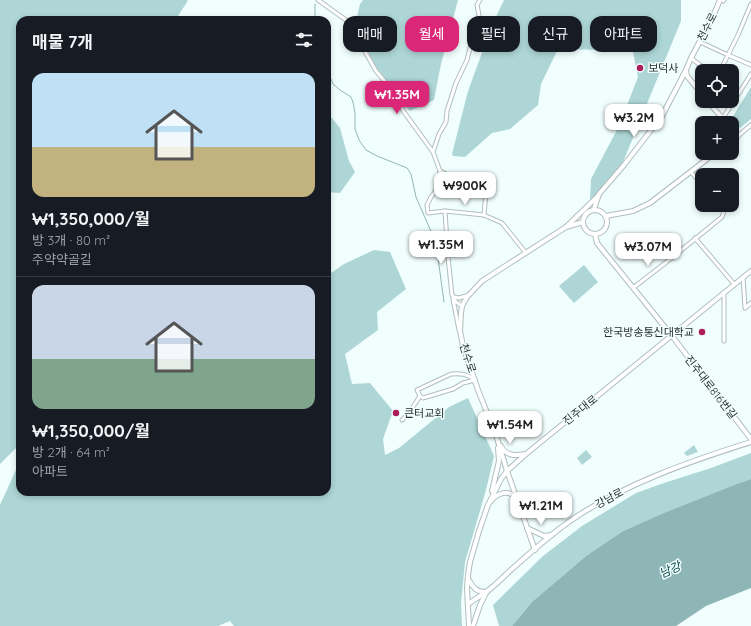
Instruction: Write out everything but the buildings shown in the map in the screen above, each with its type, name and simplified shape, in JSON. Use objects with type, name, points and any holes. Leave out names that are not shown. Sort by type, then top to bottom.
[{"type":"street","points":[[318,0],[346,20],[350,25],[376,71],[392,90],[404,112],[433,152],[440,171],[440,176],[435,192],[427,205],[428,212],[445,211],[484,215],[502,223],[526,252]]},
{"type":"street","points":[[433,152],[438,134],[446,122],[447,110],[456,83],[467,60],[471,44],[478,29],[479,16],[477,5],[480,0]]},
{"type":"street","name":"천수로","points":[[535,550],[496,435],[463,346],[460,326],[462,306],[469,295],[482,281],[566,227],[599,194],[624,165],[662,116],[722,0]]},
{"type":"street","points":[[724,64],[745,20],[751,4]]},
{"type":"street","points":[[700,42],[751,65]]},
{"type":"street","points":[[691,58],[699,64]]},
{"type":"street","points":[[686,70],[688,76],[695,85]]},
{"type":"street","points":[[724,116],[751,74]]},
{"type":"street","points":[[714,108],[721,116]]},
{"type":"street","points":[[739,135],[751,125]]},
{"type":"street","points":[[606,216],[627,213],[640,208],[658,197],[707,160]]},
{"type":"street","points":[[440,171],[450,176],[479,182],[484,185],[486,192],[484,215]]},
{"type":"street","points":[[691,172],[695,177]]},
{"type":"street","points":[[594,209],[599,194]]},
{"type":"street","points":[[594,209],[602,211],[606,216],[607,223],[604,230],[598,234],[591,233],[585,229],[583,222],[587,212],[594,209]]},
{"type":"street","points":[[445,211],[452,295],[463,346]]},
{"type":"street","points":[[633,288],[722,217],[724,212]]},
{"type":"street","name":"천수로","points":[[566,227],[583,222]]},
{"type":"street","name":"진주대로816번길","points":[[595,234],[597,243],[672,336],[751,440]]},
{"type":"street","points":[[695,238],[734,284]]},
{"type":"street","name":"진주대로","points":[[469,626],[468,579],[470,562],[488,505],[497,486],[507,471],[751,271]]},
{"type":"street","points":[[743,277],[745,308],[751,303]]},
{"type":"street","points":[[724,292],[724,341]]},
{"type":"street","points":[[452,295],[460,298],[469,295]]},
{"type":"street","points":[[452,295],[456,302],[462,306]]},
{"type":"street","points":[[451,374],[469,376],[475,380],[463,383],[453,389],[423,398],[417,390],[451,374]]},
{"type":"street","points":[[402,420],[409,413],[420,396]]},
{"type":"street","points":[[496,435],[503,450],[507,453],[512,455],[526,454]]},
{"type":"street","points":[[488,505],[499,461],[496,435]]},
{"type":"street","name":"강남로","points":[[468,604],[487,592],[535,550],[580,514],[612,496],[675,468],[751,440]]},
{"type":"street","points":[[488,505],[497,495],[502,494],[514,495],[517,500]]},
{"type":"street","points":[[527,528],[544,536],[553,535]]},
{"type":"street","points":[[468,579],[475,590],[487,592],[480,605],[473,626]]},
{"type":"shaded area","points":[[0,0],[188,0],[179,16],[16,16],[16,448],[0,464]]},
{"type":"shaded area","points":[[363,0],[458,0],[454,16],[405,16],[405,52],[444,52],[434,100],[410,111],[379,77],[369,52],[397,52],[397,16],[357,16],[360,4]]},
{"type":"shaded area","points":[[504,0],[681,0],[681,21],[623,162],[590,202],[591,179],[618,128],[638,77],[633,52],[657,52],[657,16],[590,16],[590,50],[582,49],[582,16],[528,16],[528,52],[557,52],[541,84],[538,105],[510,129],[492,133],[465,157],[453,156],[452,154],[468,91],[482,52],[520,52],[520,16],[496,16]]},
{"type":"shaded area","points":[[751,87],[751,119],[740,128],[739,116],[733,116]]},
{"type":"shaded area","points":[[331,117],[340,128],[349,161],[355,172],[340,193],[331,192]]},
{"type":"shaded area","points":[[374,250],[390,252],[406,289],[377,312],[378,330],[345,354],[352,384],[370,383],[393,411],[383,439],[385,455],[399,448],[449,407],[468,398],[494,456],[486,490],[465,562],[461,603],[462,626],[234,626],[230,621],[218,626],[0,626],[0,505],[16,470],[16,496],[331,496],[331,273],[344,264]]},
{"type":"shaded area","points":[[584,265],[598,282],[574,303],[559,286]]},
{"type":"shaded area","points":[[694,445],[698,452],[687,456],[684,453]]},
{"type":"shaded area","points":[[586,450],[592,457],[582,465],[577,458]]},
{"type":"shaded area","points":[[751,453],[751,479],[666,512],[623,531],[586,556],[532,602],[512,626],[499,626],[493,605],[543,556],[582,526],[636,493]]},
{"type":"water","name":"남강","points":[[751,479],[751,588],[706,606],[676,626],[512,626],[532,602],[586,556],[623,531],[666,512]]},
{"type":"waterway","points":[[315,4],[315,16]]},
{"type":"waterway","points":[[331,79],[333,84],[351,97],[355,113],[355,129],[359,140],[366,150],[407,168],[411,174],[416,197],[436,243],[444,302]]},
{"type":"place","name":"보덕사","points":[[640,68]]},
{"type":"place","name":"한국방송통신대학교","points":[[702,332]]},
{"type":"place","name":"큰터교회","points":[[396,413]]}]
